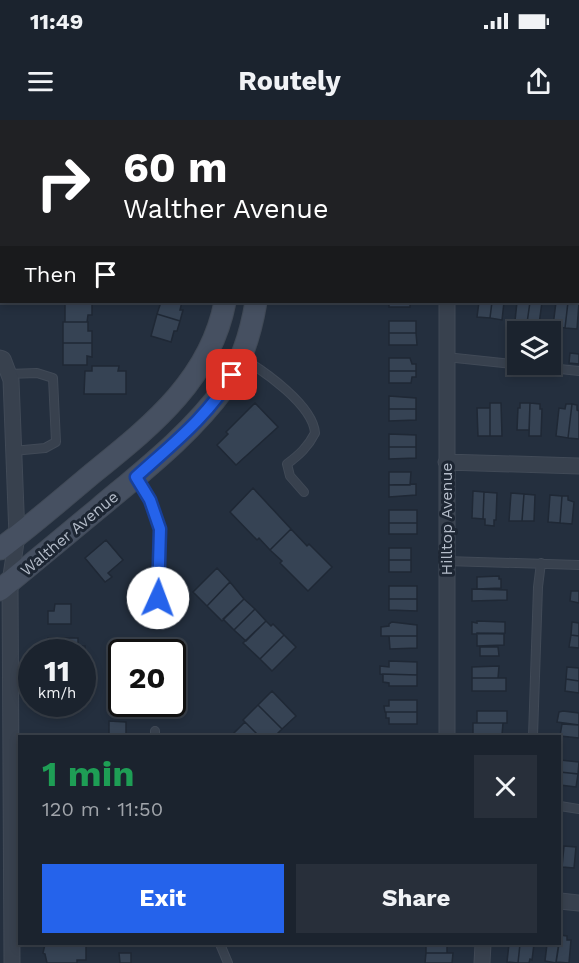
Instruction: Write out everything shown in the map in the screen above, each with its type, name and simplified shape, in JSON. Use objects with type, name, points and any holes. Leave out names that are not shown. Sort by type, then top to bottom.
[{"type":"main road","name":"Walther Avenue","points":[[8,543],[135,439],[180,394],[197,373],[210,347],[225,303]]},
{"type":"main road","name":"Walther Avenue","points":[[5,586],[136,477],[183,435],[210,405],[226,386],[240,358],[248,340],[256,303]]},
{"type":"street","name":"Hilltop Avenue","points":[[447,303],[447,735]]},
{"type":"street","points":[[0,358],[3,359],[11,380],[13,451],[5,586],[12,963]]},
{"type":"street","points":[[446,462],[579,466]]},
{"type":"street","points":[[561,901],[579,903]]},
{"type":"street","points":[[482,963],[483,945]]},
{"type":"lane","points":[[446,357],[579,371]]},
{"type":"lane","points":[[240,358],[272,377],[312,422],[315,433],[312,440],[303,452],[287,464],[290,476],[304,492]]},
{"type":"lane","points":[[8,374],[38,373],[53,378],[56,442],[45,448],[13,451]]},
{"type":"lane","points":[[136,477],[150,500],[160,529],[157,621]]},
{"type":"lane","points":[[446,561],[579,565]]},
{"type":"lane","points":[[533,735],[538,587],[541,563]]},
{"type":"lane","points":[[561,806],[579,809]]},
{"type":"lane","points":[[220,945],[228,963]]},
{"type":"building","points":[[65,303],[92,303],[92,315],[88,315],[87,322],[65,322]]},
{"type":"building","points":[[161,303],[182,303],[180,310],[183,310],[180,321],[157,314]]},
{"type":"building","points":[[389,303],[410,303],[410,307],[389,307]]},
{"type":"building","points":[[479,303],[492,303],[490,318],[477,317]]},
{"type":"building","points":[[492,303],[504,303],[502,320],[490,318]]},
{"type":"building","points":[[517,303],[530,303],[527,321],[515,321]]},
{"type":"building","points":[[530,303],[542,303],[539,321],[527,321]]},
{"type":"building","points":[[556,303],[568,303],[565,328],[561,327],[561,321],[554,321]]},
{"type":"building","points":[[568,303],[579,303],[577,329],[565,328]]},
{"type":"building","points":[[157,314],[180,321],[171,342],[151,336]]},
{"type":"building","points":[[389,321],[416,321],[416,333],[389,333]]},
{"type":"building","points":[[63,322],[88,322],[88,331],[92,331],[92,343],[63,343]]},
{"type":"building","points":[[389,333],[416,333],[417,345],[389,345]]},
{"type":"building","points":[[63,343],[92,343],[92,357],[87,356],[87,365],[63,365]]},
{"type":"building","points":[[570,353],[579,354],[579,364],[569,363]]},
{"type":"building","points":[[389,358],[410,358],[412,364],[416,364],[416,371],[389,371]]},
{"type":"building","points":[[92,366],[119,366],[118,371],[126,371],[126,394],[84,394],[85,371],[92,371]]},
{"type":"building","points":[[389,371],[416,371],[416,377],[412,377],[411,383],[389,383]]},
{"type":"building","points":[[389,396],[416,398],[416,409],[389,409]]},
{"type":"building","points":[[255,403],[278,427],[236,465],[217,445],[228,434],[226,432]]},
{"type":"building","points":[[490,403],[501,403],[502,436],[490,436]]},
{"type":"building","points":[[520,403],[530,403],[529,430],[517,430]]},
{"type":"building","points":[[530,403],[540,404],[540,409],[542,409],[541,436],[529,436]]},
{"type":"building","points":[[566,404],[572,404],[568,438],[556,436],[559,408],[565,409]]},
{"type":"building","points":[[572,404],[577,405],[579,411],[579,439],[568,438]]},
{"type":"building","points":[[477,408],[490,408],[490,436],[478,436]]},
{"type":"building","points":[[389,409],[416,409],[416,420],[389,421]]},
{"type":"building","points":[[389,434],[416,435],[416,447],[389,447]]},
{"type":"building","points":[[389,447],[416,447],[416,458],[389,459]]},
{"type":"building","points":[[389,472],[411,472],[410,485],[389,485]]},
{"type":"building","points":[[416,484],[416,495],[389,497],[389,485]]},
{"type":"building","points":[[253,488],[291,529],[270,550],[230,512]]},
{"type":"building","points":[[473,491],[484,492],[483,519],[472,518]]},
{"type":"building","points":[[484,492],[497,493],[494,526],[485,525],[485,519],[483,519]]},
{"type":"building","points":[[511,493],[524,494],[522,521],[509,521]]},
{"type":"building","points":[[524,494],[535,495],[534,521],[522,521]]},
{"type":"building","points":[[550,495],[562,496],[560,523],[548,522]]},
{"type":"building","points":[[562,496],[568,496],[568,500],[574,502],[572,524],[560,523]]},
{"type":"building","points":[[389,510],[417,510],[417,523],[389,523]]},
{"type":"building","points":[[389,523],[417,523],[417,534],[389,534]]},
{"type":"building","points":[[291,529],[332,567],[308,591],[270,550]]},
{"type":"building","points":[[106,540],[123,560],[108,573],[112,577],[105,582],[85,558]]},
{"type":"building","points":[[389,548],[411,548],[411,560],[389,560]]},
{"type":"building","points":[[389,560],[411,560],[411,572],[389,572]]},
{"type":"building","points":[[217,568],[230,582],[207,606],[193,592]]},
{"type":"building","points":[[499,576],[501,588],[477,589],[477,577]]},
{"type":"building","points":[[230,582],[244,599],[222,621],[207,606]]},
{"type":"building","points":[[389,586],[417,586],[417,599],[389,599]]},
{"type":"building","points":[[472,589],[507,590],[507,600],[472,601]]},
{"type":"building","points":[[571,591],[579,591],[579,603],[570,601]]},
{"type":"building","points":[[244,599],[255,609],[234,630],[223,619]]},
{"type":"building","points":[[389,599],[417,599],[417,611],[389,610]]},
{"type":"building","points":[[55,604],[71,604],[71,624],[48,624],[48,611],[54,611]]},
{"type":"building","points":[[255,609],[266,621],[246,641],[234,630]]},
{"type":"building","points":[[266,621],[271,626],[273,624],[284,635],[260,659],[243,643]]},
{"type":"building","points":[[477,621],[505,622],[505,633],[472,634],[472,622],[477,623]]},
{"type":"building","points":[[392,622],[417,625],[417,636],[381,636],[381,627],[389,626]]},
{"type":"building","points":[[572,622],[579,623],[579,636],[571,635]]},
{"type":"building","points":[[477,633],[504,634],[504,645],[477,646]]},
{"type":"building","points":[[284,635],[296,647],[272,671],[260,659]]},
{"type":"building","points":[[571,635],[579,636],[579,648],[569,647]]},
{"type":"building","points":[[389,636],[417,636],[417,648],[390,649]]},
{"type":"building","points":[[48,638],[78,638],[78,639]]},
{"type":"building","points":[[480,647],[498,647],[499,656],[480,656]]},
{"type":"building","points":[[389,661],[417,662],[417,675],[380,674],[380,666],[389,667]]},
{"type":"building","points":[[499,666],[498,678],[472,678],[472,667]]},
{"type":"building","points":[[567,667],[579,668],[579,681],[566,679]]},
{"type":"building","points":[[383,674],[417,675],[417,686],[389,686],[389,683],[383,682]]},
{"type":"building","points":[[472,678],[506,678],[506,691],[472,691]]},
{"type":"building","points":[[566,679],[579,681],[579,693],[565,691]]},
{"type":"building","points":[[272,691],[296,716],[282,729],[258,705]]},
{"type":"building","points":[[389,700],[417,700],[417,712],[385,712],[384,706],[389,706]]},
{"type":"building","points":[[258,705],[282,729],[276,735],[258,735],[243,720]]},
{"type":"building","points":[[477,711],[507,711],[507,723],[477,723]]},
{"type":"building","points":[[386,712],[417,712],[417,724],[389,724]]},
{"type":"building","points":[[559,712],[579,713],[579,725],[557,722]]},
{"type":"building","points":[[109,721],[126,722],[126,735],[109,735]]},
{"type":"building","points":[[245,722],[258,735],[237,735],[234,733]]},
{"type":"building","points":[[473,723],[503,723],[502,735],[473,735]]},
{"type":"building","points":[[562,724],[579,725],[579,738],[560,735]]},
{"type":"building","points":[[561,760],[579,762],[578,774],[561,772]]},
{"type":"building","points":[[561,772],[578,774],[576,787],[561,785]]},
{"type":"building","points":[[564,846],[576,847],[574,868],[562,867]]},
{"type":"building","points":[[561,935],[567,936],[567,940],[571,940],[569,963],[556,962],[559,945],[561,945]]},
{"type":"building","points":[[45,945],[86,945],[86,960],[77,960],[77,963],[47,963],[43,953]]},
{"type":"building","points":[[426,945],[447,945],[447,953],[426,953]]},
{"type":"building","points":[[509,945],[520,945],[518,963],[507,962]]},
{"type":"building","points":[[520,945],[534,945],[532,960],[530,959],[529,963],[518,963]]},
{"type":"building","points":[[547,945],[559,945],[556,963],[545,961]]},
{"type":"building","points":[[119,953],[131,953],[131,963],[120,963]]},
{"type":"building","points":[[426,953],[453,953],[452,963],[425,963]]},
{"type":"route","points":[[158,598],[160,529],[150,500],[136,477],[183,435],[226,386],[232,375]]}]
